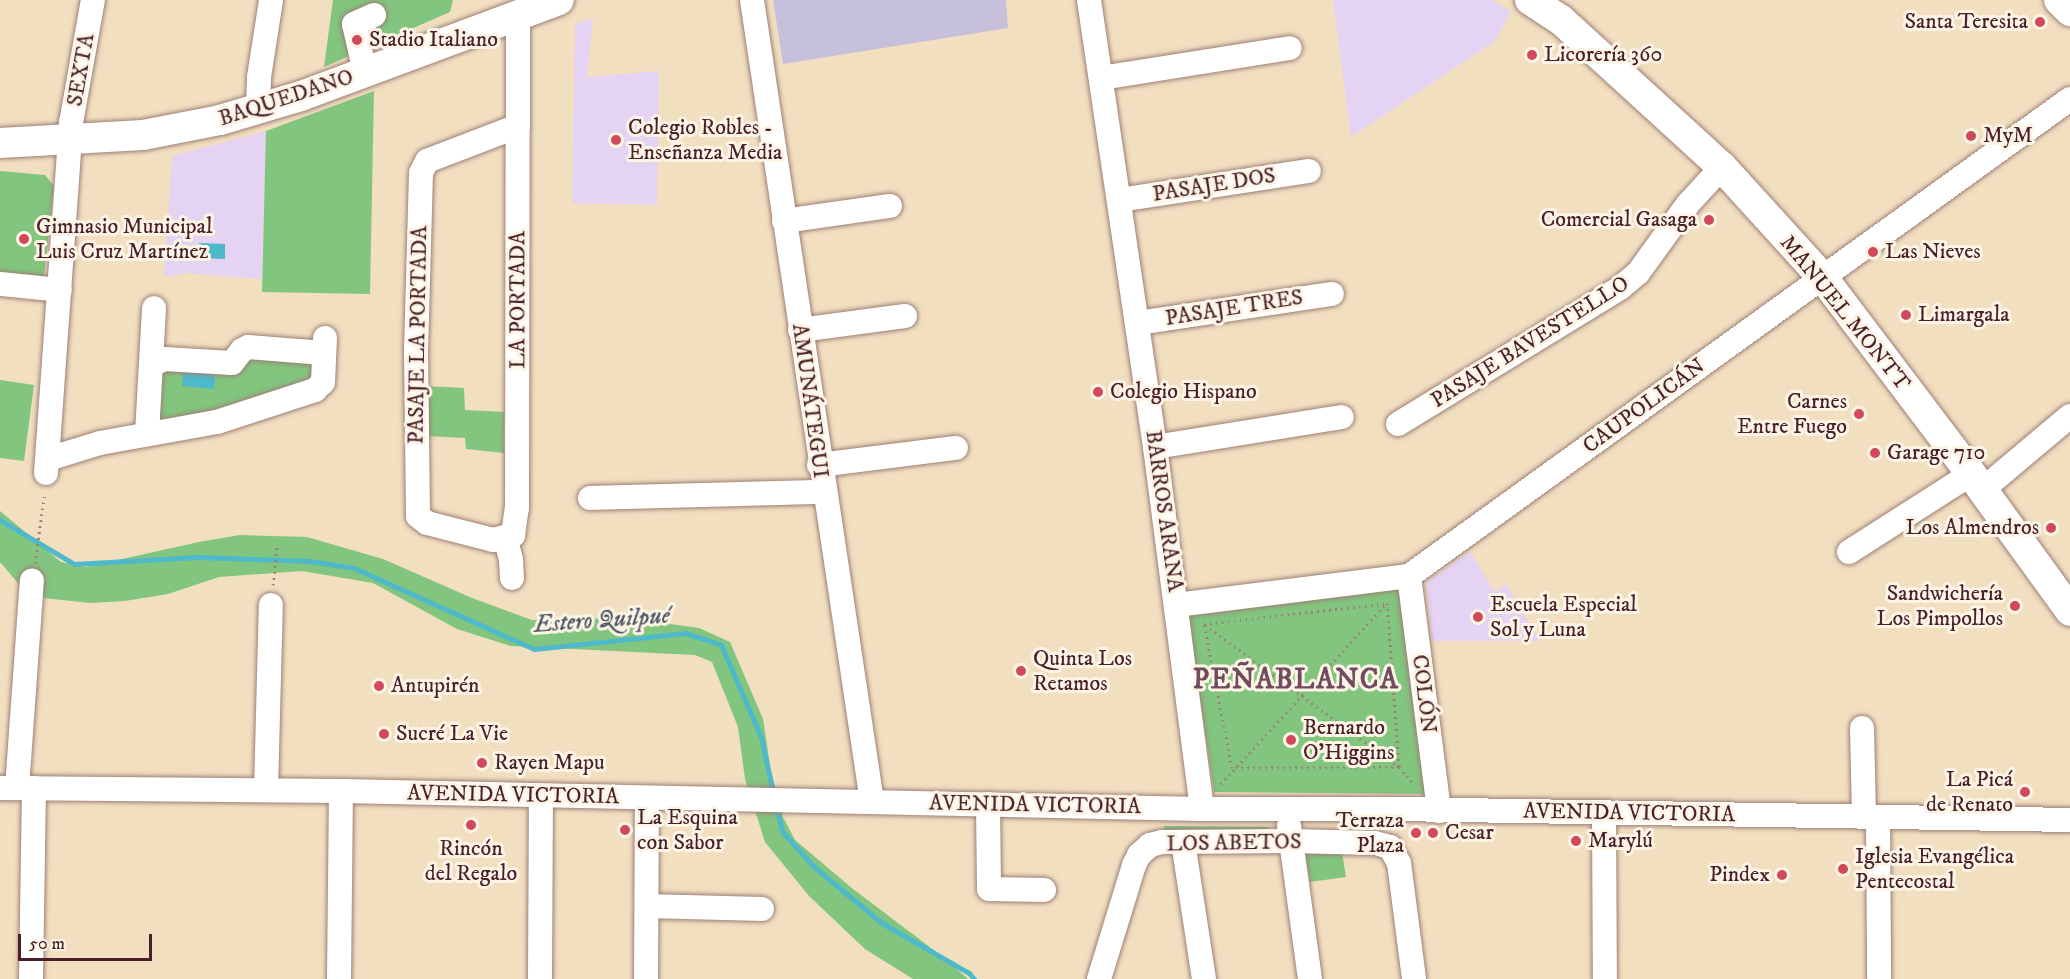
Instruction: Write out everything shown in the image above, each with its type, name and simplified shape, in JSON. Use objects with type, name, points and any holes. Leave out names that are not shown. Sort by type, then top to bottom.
[{"type":"main road","name":"MANUEL MONTT","points":[[1530,0],[1562,20],[1722,167],[1823,278],[2070,611]]},
{"type":"main road","points":[[2059,0],[2070,11]]},
{"type":"main road","name":"BAQUEDANO","points":[[0,143],[70,141],[143,135],[220,120],[301,96],[546,4]]},
{"type":"street","name":"SEXTA","points":[[93,0],[71,123],[48,457],[100,443],[147,434]]},
{"type":"street","points":[[258,108],[259,77],[271,0]]},
{"type":"street","name":"AMUNÁTEGUI","points":[[752,0],[823,492],[872,802]]},
{"type":"street","name":"BARROS ARANA","points":[[1089,0],[1155,447],[1202,809]]},
{"type":"street","name":"LA PORTADA","points":[[505,537],[513,535],[517,508],[518,126],[546,4]]},
{"type":"street","points":[[365,72],[354,24],[374,15]]},
{"type":"street","points":[[1101,78],[1290,48]]},
{"type":"street","name":"CAUPOLICÁN","points":[[1176,605],[1409,576],[2070,99]]},
{"type":"street","name":"PASAJE LA PORTADA","points":[[505,537],[493,540],[427,523],[418,516],[416,350],[421,173],[428,161],[518,126]]},
{"type":"street","name":"PASAJE BAVESTELLO","points":[[1398,424],[1620,288],[1638,273],[1688,204],[1722,167]]},
{"type":"street","name":"PASAJE DOS","points":[[1119,200],[1309,171]]},
{"type":"street","points":[[784,221],[890,206]]},
{"type":"street","points":[[0,284],[60,290]]},
{"type":"street","name":"PASAJE TRES","points":[[1137,323],[1332,294]]},
{"type":"street","points":[[153,364],[165,359],[232,363],[243,340],[325,346],[323,382],[315,390],[217,422],[147,434],[150,373],[153,364],[150,348],[154,308]]},
{"type":"street","points":[[800,330],[905,316]]},
{"type":"street","points":[[1849,552],[1976,482],[2070,416]]},
{"type":"street","points":[[1155,447],[1342,417]]},
{"type":"street","points":[[819,465],[956,448]]},
{"type":"street","points":[[590,498],[823,492]]},
{"type":"street","points":[[505,537],[511,560],[512,578]]},
{"type":"street","name":"COLÓN","points":[[1409,576],[1439,811]]},
{"type":"street","points":[[31,979],[17,788],[32,581]]},
{"type":"street","points":[[266,790],[271,605]]},
{"type":"street","points":[[1862,728],[1871,817],[1879,979]]},
{"type":"street","name":"AVENIDA VICTORIA","points":[[17,788],[341,791],[1202,809],[1604,812],[2070,820]]},
{"type":"street","points":[[339,979],[341,791]]},
{"type":"street","points":[[540,979],[541,796]]},
{"type":"street","points":[[646,979],[647,798]]},
{"type":"street","points":[[988,804],[989,889],[1044,890]]},
{"type":"street","points":[[1287,809],[1310,979]]},
{"type":"street","points":[[1604,812],[1605,979]]},
{"type":"street","name":"LOS ABETOS","points":[[1099,979],[1139,855],[1150,846],[1162,842],[1290,841],[1375,843],[1390,847],[1399,863],[1414,979]]},
{"type":"street","points":[[1183,842],[1204,979]]},
{"type":"street","points":[[647,906],[762,909]]},
{"type":"path","points":[[32,581],[43,517]]},
{"type":"path","points":[[274,576],[278,546]]},
{"type":"path","points":[[1204,624],[1388,603]]},
{"type":"path","points":[[1202,809],[1232,768],[1388,603]]},
{"type":"path","points":[[1388,603],[1399,767]]},
{"type":"path","points":[[1176,605],[1399,767],[1415,785]]},
{"type":"path","points":[[1204,624],[1232,768]]},
{"type":"path","points":[[1232,768],[1399,767]]},
{"type":"shaded area","points":[[773,0],[1006,0],[1008,28],[783,64]]},
{"type":"shaded area","points":[[1333,0],[1492,0],[1511,12],[1495,41],[1351,137]]},
{"type":"shaded area","name":"Colegio Robles - Enseñanza Media","points":[[593,18],[587,77],[659,71],[657,205],[572,203],[575,24]]},
{"type":"shaded area","points":[[266,131],[262,279],[188,273],[164,277],[172,156]]},
{"type":"shaded area","name":"Escuela Especial Sol y Luna","points":[[1470,552],[1495,592],[1506,584],[1540,641],[1432,641],[1426,582]]},
{"type":"green space","name":"Stadio Italiano","points":[[333,0],[453,0],[450,12],[324,67]]},
{"type":"green space","points":[[374,91],[370,294],[262,292],[266,131]]},
{"type":"green space","name":"Gimnasio Municipal Luis Cruz Martínez","points":[[0,171],[45,175],[54,186],[42,296],[0,292]]},
{"type":"green space","points":[[245,356],[318,362],[315,380],[223,416],[153,425],[158,367]]},
{"type":"green space","points":[[0,380],[34,385],[24,461],[0,458]]},
{"type":"green space","points":[[425,386],[464,388],[465,410],[504,412],[504,453],[466,449],[465,438],[426,436]]},
{"type":"green space","points":[[0,511],[61,562],[86,567],[240,535],[307,537],[383,559],[472,598],[532,620],[627,618],[699,628],[730,642],[763,719],[771,771],[783,817],[795,840],[853,889],[943,957],[968,979],[913,979],[865,949],[809,896],[765,842],[745,779],[738,727],[712,662],[695,655],[511,646],[457,629],[373,583],[302,571],[219,577],[168,594],[125,601],[90,603],[44,598],[24,590],[0,562]]},
{"type":"green space","points":[[1403,589],[1425,794],[1214,792],[1187,610]]},
{"type":"green space","points":[[1164,826],[1267,827],[1271,834],[1165,833]]},
{"type":"green space","points":[[1305,852],[1342,852],[1346,877],[1310,882]]},
{"type":"water","points":[[199,243],[225,244],[225,259],[198,258]]},
{"type":"water","points":[[183,372],[215,375],[214,389],[182,386]]},
{"type":"waterway","name":"Estero Quilpué","points":[[0,520],[74,564],[198,557],[310,561],[354,568],[534,649],[685,633],[721,645],[761,737],[773,793]]},
{"type":"waterway","name":"Estero Quilpué","points":[[776,805],[782,831],[813,866],[882,923],[969,973],[974,979]]},
{"type":"place","name":"Santa Teresita","points":[[2040,22]]},
{"type":"place","name":"Stadio Italiano","points":[[357,40]]},
{"type":"place","name":"Licorería 360","points":[[1532,55]]},
{"type":"place","name":"MyM","points":[[1971,136]]},
{"type":"place","name":"Colegio Robles - Enseñanza Media","points":[[616,140]]},
{"type":"place","name":"Comercial Gasaga","points":[[1709,220]]},
{"type":"place","name":"Gimnasio Municipal Luis Cruz Martínez","points":[[24,239]]},
{"type":"place","name":"Las Nieves","points":[[1873,252]]},
{"type":"place","name":"Limargala","points":[[1906,315]]},
{"type":"place","name":"Colegio Hispano","points":[[1098,392]]},
{"type":"place","name":"Carnes Entre Fuego","points":[[1859,414]]},
{"type":"place","name":"Garage 710","points":[[1875,453]]},
{"type":"place","name":"Los Almendros","points":[[2051,528]]},
{"type":"place","name":"Sandwichería Los Pimpollos","points":[[2015,606]]},
{"type":"place","name":"Escuela Especial Sol y Luna","points":[[1478,617]]},
{"type":"place","name":"Quinta Los Retamos","points":[[1021,671]]},
{"type":"place","name":"Antupirén","points":[[379,686]]},
{"type":"place","name":"Sucré La Vie","points":[[384,734]]},
{"type":"place","name":"Bernardo O'Higgins","points":[[1291,740]]},
{"type":"place","name":"Rayen Mapu","points":[[482,763]]},
{"type":"place","name":"La Picá de Renato","points":[[2025,792]]},
{"type":"place","name":"Rincón del Regalo","points":[[471,825]]},
{"type":"place","name":"La Esquina con Sabor","points":[[625,830]]},
{"type":"place","name":"Terraza Plaza","points":[[1416,833]]},
{"type":"place","name":"Cesar","points":[[1433,833]]},
{"type":"place","name":"Marylú","points":[[1576,841]]},
{"type":"place","name":"Iglesia Evangélica Pentecostal","points":[[1843,869]]},
{"type":"place","name":"Pindex","points":[[1782,875]]},
{"type":"district","name":"PEÑABLANCA","points":[[1296,680]]}]
